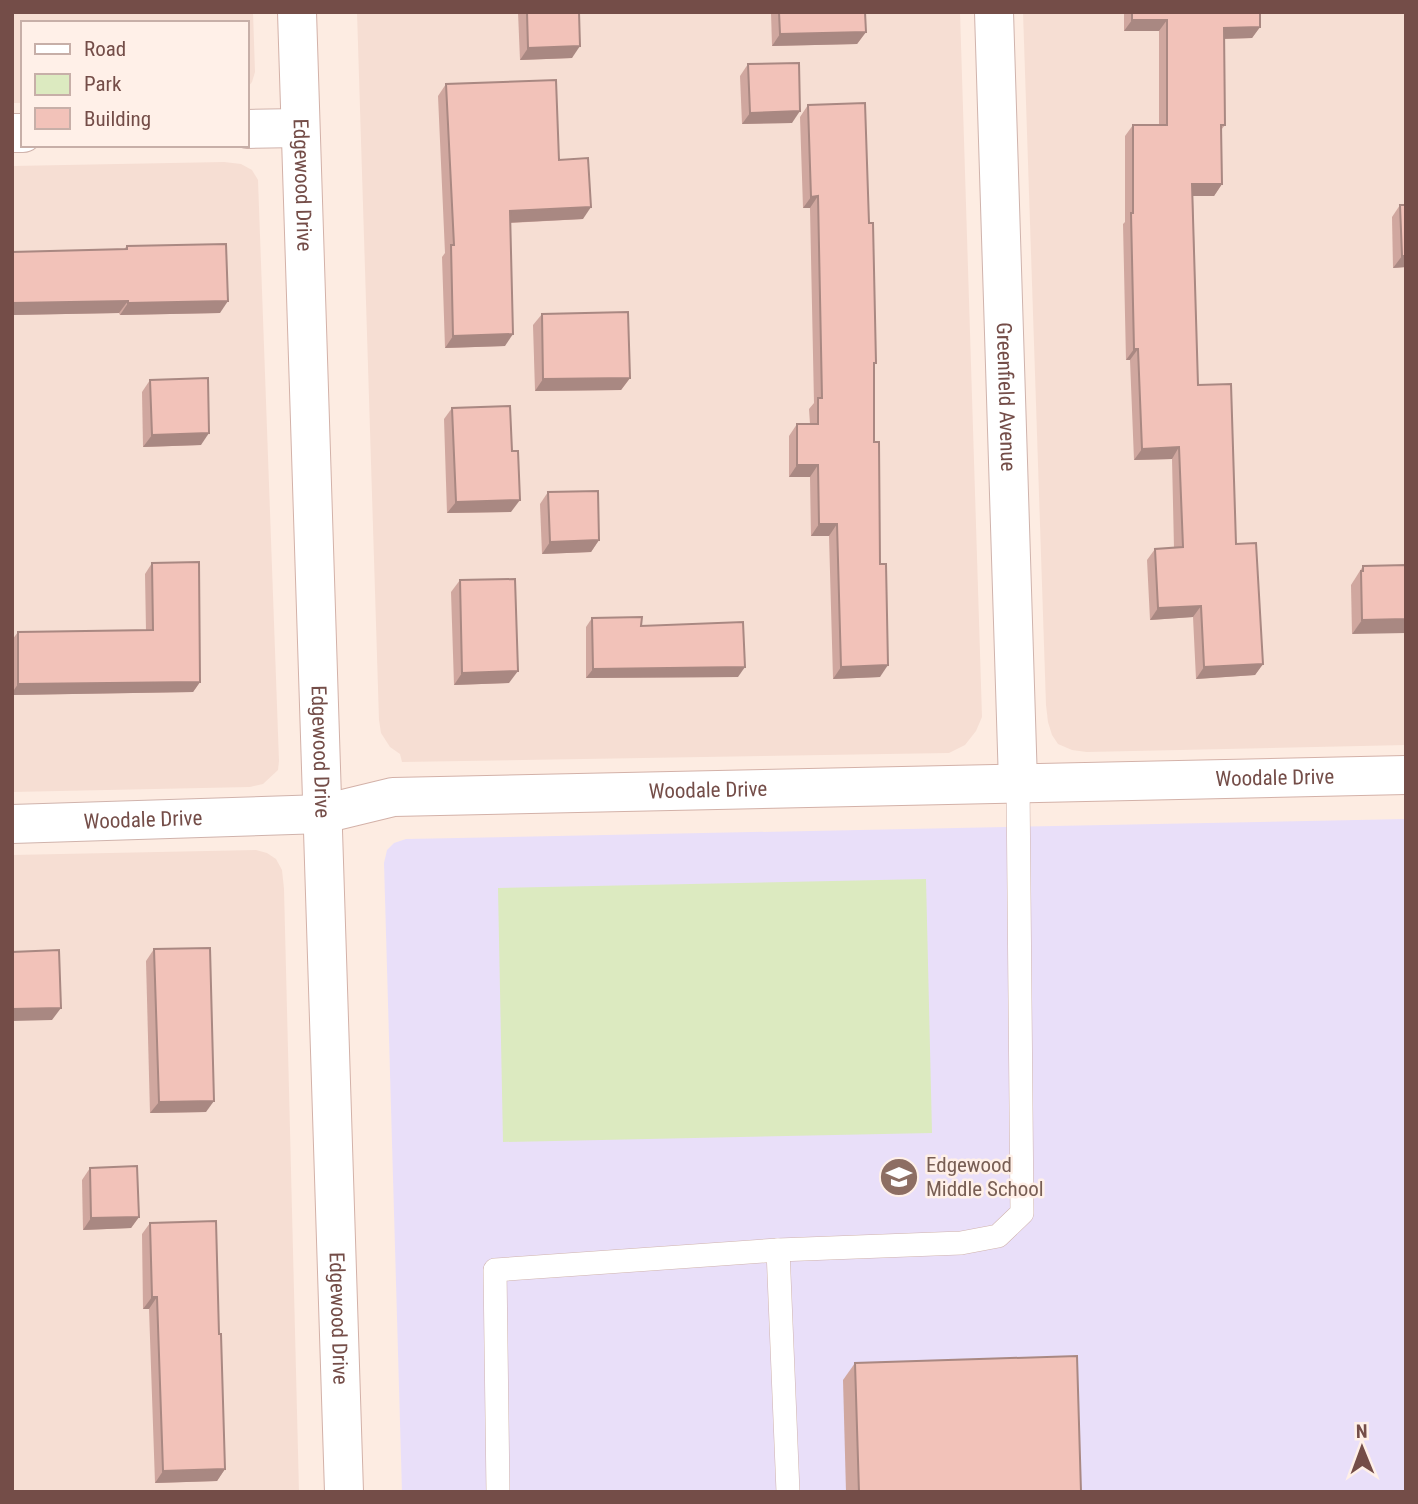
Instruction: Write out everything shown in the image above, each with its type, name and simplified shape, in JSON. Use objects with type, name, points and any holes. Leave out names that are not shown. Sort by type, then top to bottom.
[{"type":"street","name":"Edgewood Drive","points":[[297,12],[344,1492]]},
{"type":"street","name":"Greenfield Avenue","points":[[994,12],[1018,783]]},
{"type":"street","points":[[248,129],[300,128]]},
{"type":"street","name":"Woodale Drive","points":[[12,824],[323,814],[393,797],[1406,775]]},
{"type":"lane","points":[[498,1492],[495,1269],[778,1250],[961,1243],[998,1236],[1022,1213],[1018,783]]},
{"type":"lane","points":[[778,1250],[788,1492]]},
{"type":"shaded area","points":[[12,12],[253,12],[255,72],[248,87],[248,21],[21,21],[21,103],[12,103]]},
{"type":"shaded area","points":[[357,12],[960,12],[982,717],[976,731],[965,745],[949,753],[402,762],[400,754],[390,747],[381,733],[379,720]]},
{"type":"shaded area","points":[[1023,12],[1406,12],[1406,745],[1087,752],[1058,744],[1052,735],[1046,705]]},
{"type":"shaded area","points":[[224,162],[241,164],[252,170],[258,180],[278,770],[263,784],[250,787],[12,792],[12,166]]},
{"type":"shaded area","name":"Edgewood Middle School","points":[[1406,819],[1406,1492],[402,1492],[384,863],[387,850],[394,843],[406,839]]},
{"type":"shaded area","points":[[256,850],[276,859],[282,870],[284,889],[299,1492],[12,1492],[12,855]]},
{"type":"green space","points":[[926,879],[932,1133],[503,1142],[498,888]]},
{"type":"building","points":[[527,12],[579,12],[580,46],[528,48]]},
{"type":"building","points":[[779,12],[865,12],[866,32],[780,34]]},
{"type":"building","points":[[1132,12],[1260,12],[1260,27],[1224,28],[1225,125],[1221,125],[1222,184],[1192,184],[1198,385],[1231,384],[1236,544],[1256,543],[1263,664],[1204,667],[1201,606],[1158,608],[1155,549],[1183,547],[1179,447],[1142,449],[1138,349],[1134,349],[1131,213],[1133,125],[1167,125],[1167,20],[1132,20]]},
{"type":"building","points":[[799,63],[800,111],[750,113],[748,64]]},
{"type":"building","points":[[556,80],[559,160],[588,158],[591,207],[510,211],[513,334],[453,336],[451,245],[454,245],[446,84]]},
{"type":"building","points":[[865,103],[869,223],[873,223],[876,363],[874,442],[879,442],[880,564],[886,564],[888,665],[841,667],[837,524],[819,524],[818,465],[797,465],[797,424],[818,424],[818,398],[822,398],[818,196],[811,197],[808,105]]},
{"type":"building","points":[[1400,205],[1406,205],[1406,256],[1402,256]]},
{"type":"building","points":[[226,244],[228,301],[12,303],[12,252]]},
{"type":"building","points":[[628,312],[630,378],[543,379],[542,314]]},
{"type":"building","points":[[208,378],[209,433],[152,435],[150,380]]},
{"type":"building","points":[[510,406],[512,451],[518,451],[520,500],[456,502],[452,408]]},
{"type":"building","points":[[598,491],[599,540],[550,542],[548,492]]},
{"type":"building","points":[[199,562],[200,682],[18,684],[18,632],[153,630],[152,563]]},
{"type":"building","points":[[1406,565],[1406,619],[1362,620],[1363,566]]},
{"type":"building","points":[[515,579],[518,671],[462,673],[460,580]]},
{"type":"building","points":[[642,617],[641,626],[743,622],[745,667],[593,669],[592,618]]},
{"type":"building","points":[[210,948],[214,1101],[159,1102],[154,949]]},
{"type":"building","points":[[59,950],[61,1008],[12,1009],[12,952]]},
{"type":"building","points":[[137,1166],[139,1217],[91,1218],[90,1168]]},
{"type":"building","points":[[216,1221],[225,1469],[163,1471],[157,1297],[152,1297],[150,1223]]},
{"type":"building","points":[[1077,1356],[1081,1492],[859,1492],[855,1363]]},
{"type":"place","name":"Edgewood Middle School","points":[[899,1177]]}]
